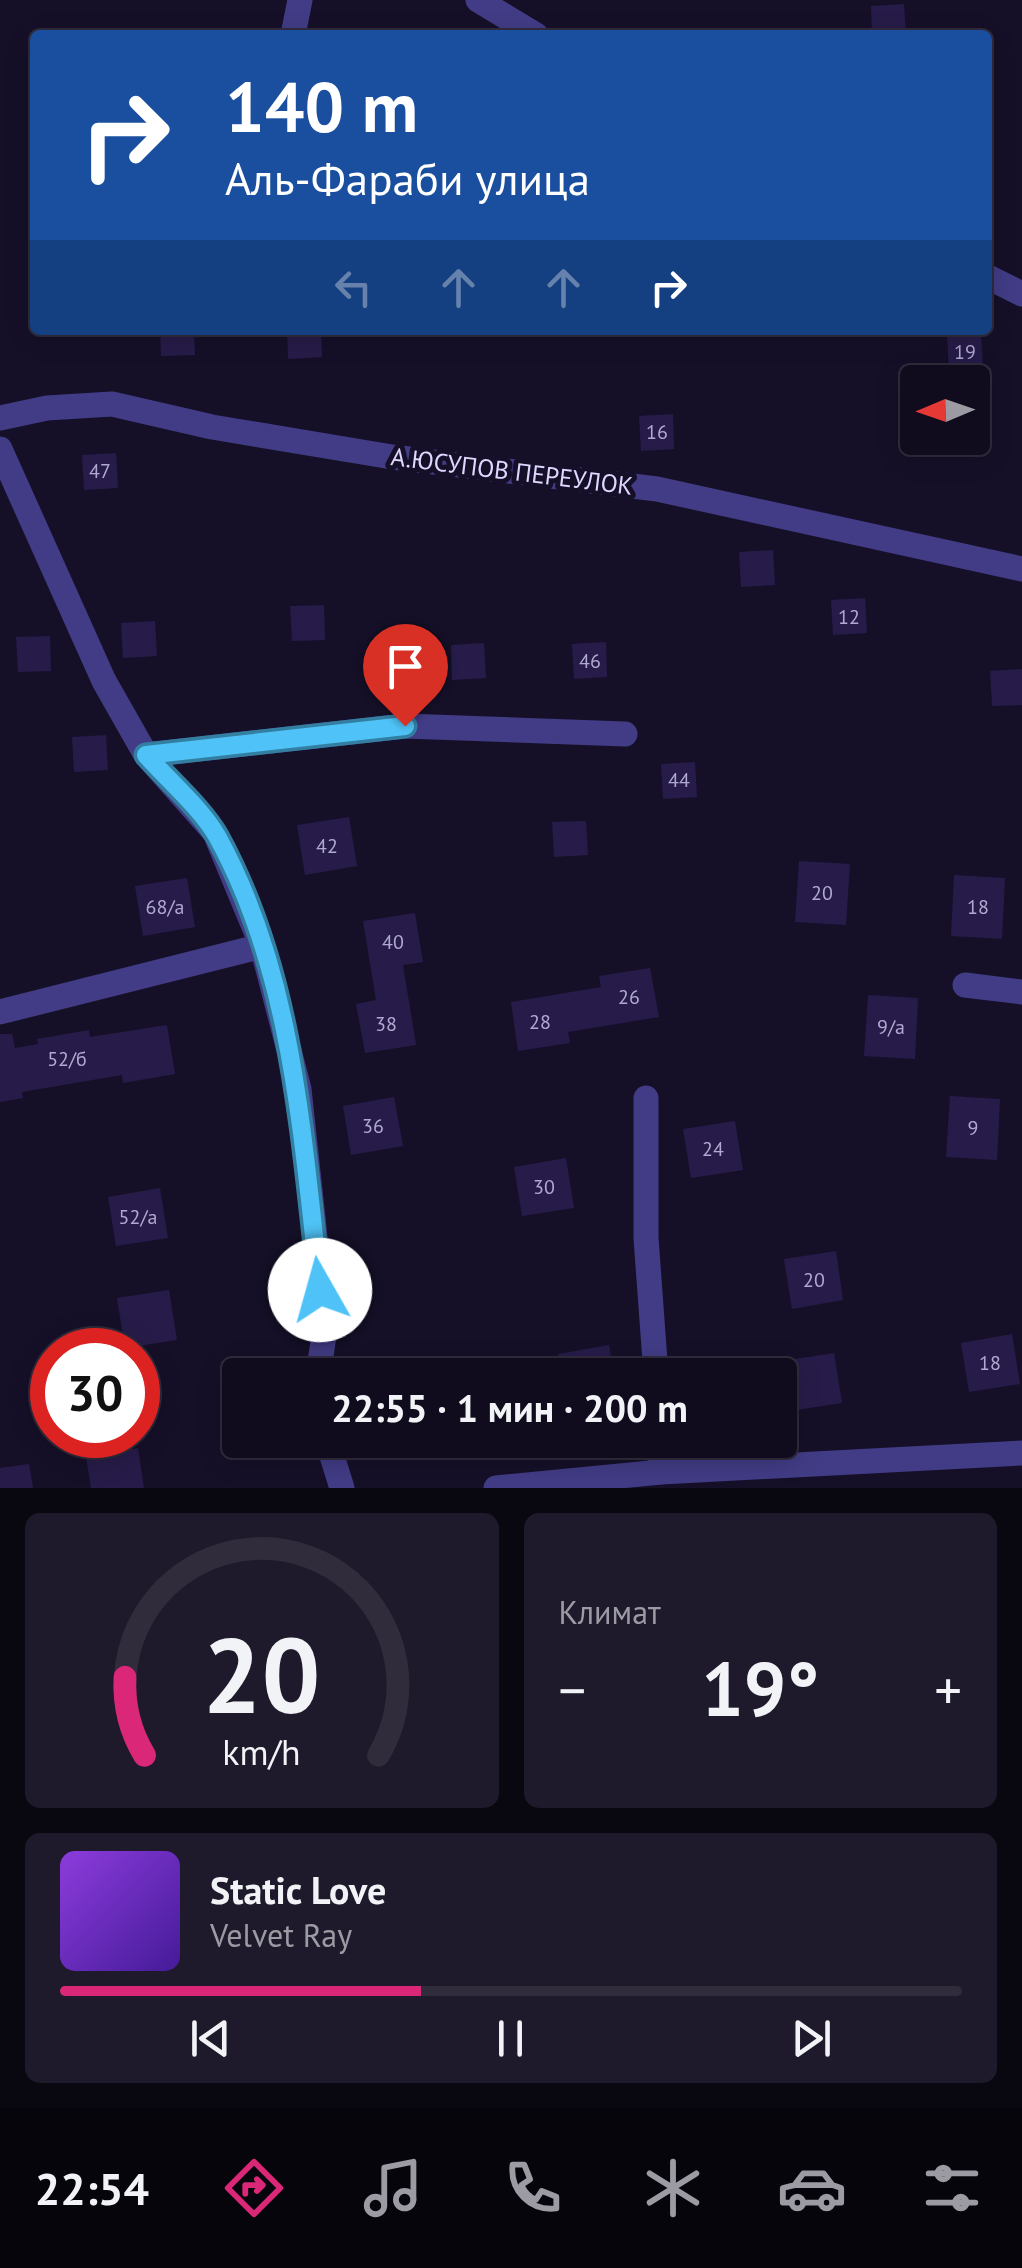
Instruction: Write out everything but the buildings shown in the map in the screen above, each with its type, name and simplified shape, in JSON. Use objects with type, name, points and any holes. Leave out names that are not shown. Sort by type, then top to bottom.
[{"type":"street","points":[[294,30],[300,0]]},
{"type":"street","points":[[478,0],[528,30]]},
{"type":"street","points":[[992,278],[1022,294]]},
{"type":"street","name":"А.ЮСУПОВ ПЕРЕУЛОК","points":[[0,418],[47,408],[112,404],[212,427],[392,457],[657,488],[1022,569]]},
{"type":"street","points":[[0,450],[104,682],[146,755],[216,833],[262,946],[299,1089],[325,1329],[321,1358]]},
{"type":"street","points":[[146,755],[405,726],[626,734]]},
{"type":"street","points":[[0,1012],[262,946]]},
{"type":"street","points":[[965,985],[1022,992]]},
{"type":"street","points":[[646,1098],[646,1238],[655,1358]]},
{"type":"street","points":[[496,1488],[661,1472],[1022,1453]]},
{"type":"street","points":[[333,1458],[342,1488]]},
{"type":"street","points":[[660,1458],[661,1472]]},
{"type":"route","points":[[320,1290],[299,1089],[262,946],[216,833],[146,755],[405,726]]}]
